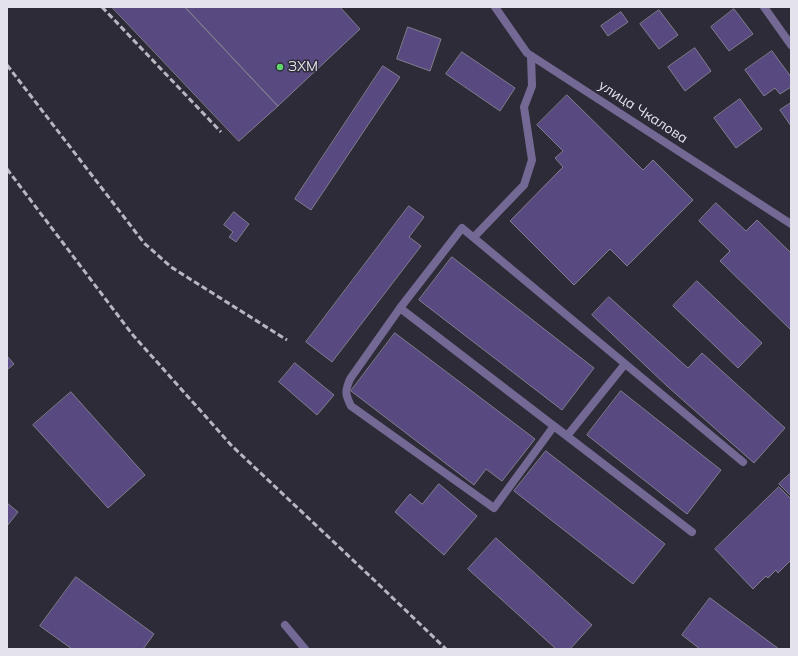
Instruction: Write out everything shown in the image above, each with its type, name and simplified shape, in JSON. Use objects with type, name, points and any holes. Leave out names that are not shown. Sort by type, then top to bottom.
[{"type":"street","name":"улица Чкалова","points":[[495,7],[527,53],[791,224]]},
{"type":"street","points":[[764,7],[791,45]]},
{"type":"street","points":[[474,237],[524,185],[532,160],[524,107],[532,86],[532,56]]},
{"type":"street","points":[[554,426],[494,508],[351,406],[347,399],[345,391],[350,379],[400,308],[462,228],[743,462]]},
{"type":"street","points":[[400,308],[692,532]]},
{"type":"street","points":[[567,436],[625,364]]},
{"type":"street","points":[[285,625],[305,649]]},
{"type":"building","points":[[112,7],[185,7],[278,106],[239,141]]},
{"type":"building","name":"ЗХМ","points":[[185,7],[340,7],[360,29],[278,106]]},
{"type":"building","points":[[734,9],[753,34],[729,51],[711,27]]},
{"type":"building","points":[[659,10],[678,35],[659,49],[640,24]]},
{"type":"building","points":[[621,12],[628,22],[608,36],[601,26]]},
{"type":"building","points":[[408,27],[441,39],[430,71],[397,59]]},
{"type":"building","points":[[695,48],[711,71],[685,91],[668,67]]},
{"type":"building","points":[[772,51],[791,77],[791,87],[780,94],[775,88],[764,96],[745,70]]},
{"type":"building","points":[[462,52],[515,88],[500,111],[446,74]]},
{"type":"building","points":[[383,66],[400,77],[311,210],[295,199]]},
{"type":"building","points":[[567,95],[643,170],[653,160],[693,200],[627,266],[610,249],[574,285],[510,221],[563,167],[555,158],[563,151],[537,125]]},
{"type":"building","points":[[740,99],[762,129],[736,148],[714,118]]},
{"type":"building","points":[[791,103],[791,126],[780,110]]},
{"type":"building","points":[[716,203],[746,231],[757,220],[791,253],[791,330],[720,261],[730,251],[699,221]]},
{"type":"building","points":[[409,206],[424,217],[409,237],[421,246],[332,362],[306,342]]},
{"type":"building","points":[[234,212],[249,224],[236,242],[229,237],[233,232],[224,225]]},
{"type":"building","points":[[452,257],[594,368],[562,410],[419,300]]},
{"type":"building","points":[[697,281],[762,343],[738,368],[673,306]]},
{"type":"building","points":[[609,297],[688,368],[702,353],[785,428],[754,463],[667,386],[592,315]]},
{"type":"building","points":[[395,333],[535,439],[502,481],[486,469],[474,485],[351,391]]},
{"type":"building","points":[[7,356],[14,364],[7,370]]},
{"type":"building","points":[[295,363],[334,395],[317,415],[279,382]]},
{"type":"building","points":[[621,391],[721,470],[687,514],[587,435]]},
{"type":"building","points":[[71,392],[145,475],[108,508],[33,425]]},
{"type":"building","points":[[546,451],[665,544],[633,584],[514,491]]},
{"type":"building","points":[[791,473],[791,496],[779,484]]},
{"type":"building","points":[[439,484],[477,516],[444,555],[395,512],[410,494],[422,504]]},
{"type":"building","points":[[779,487],[791,499],[791,560],[778,573],[776,570],[768,578],[766,576],[753,589],[715,549]]},
{"type":"building","points":[[7,503],[18,512],[7,526]]},
{"type":"building","points":[[496,538],[592,625],[570,649],[556,649],[468,569]]},
{"type":"building","points":[[76,577],[154,634],[143,649],[72,649],[40,626]]},
{"type":"building","points":[[710,598],[779,649],[700,649],[682,635]]},
{"type":"railway","points":[[102,7],[221,132]]},
{"type":"railway","points":[[7,65],[144,243],[171,267],[287,340]]},
{"type":"railway","points":[[7,169],[132,334],[232,446],[446,649]]},
{"type":"place","name":"ЗХМ","points":[[280,67]]}]
